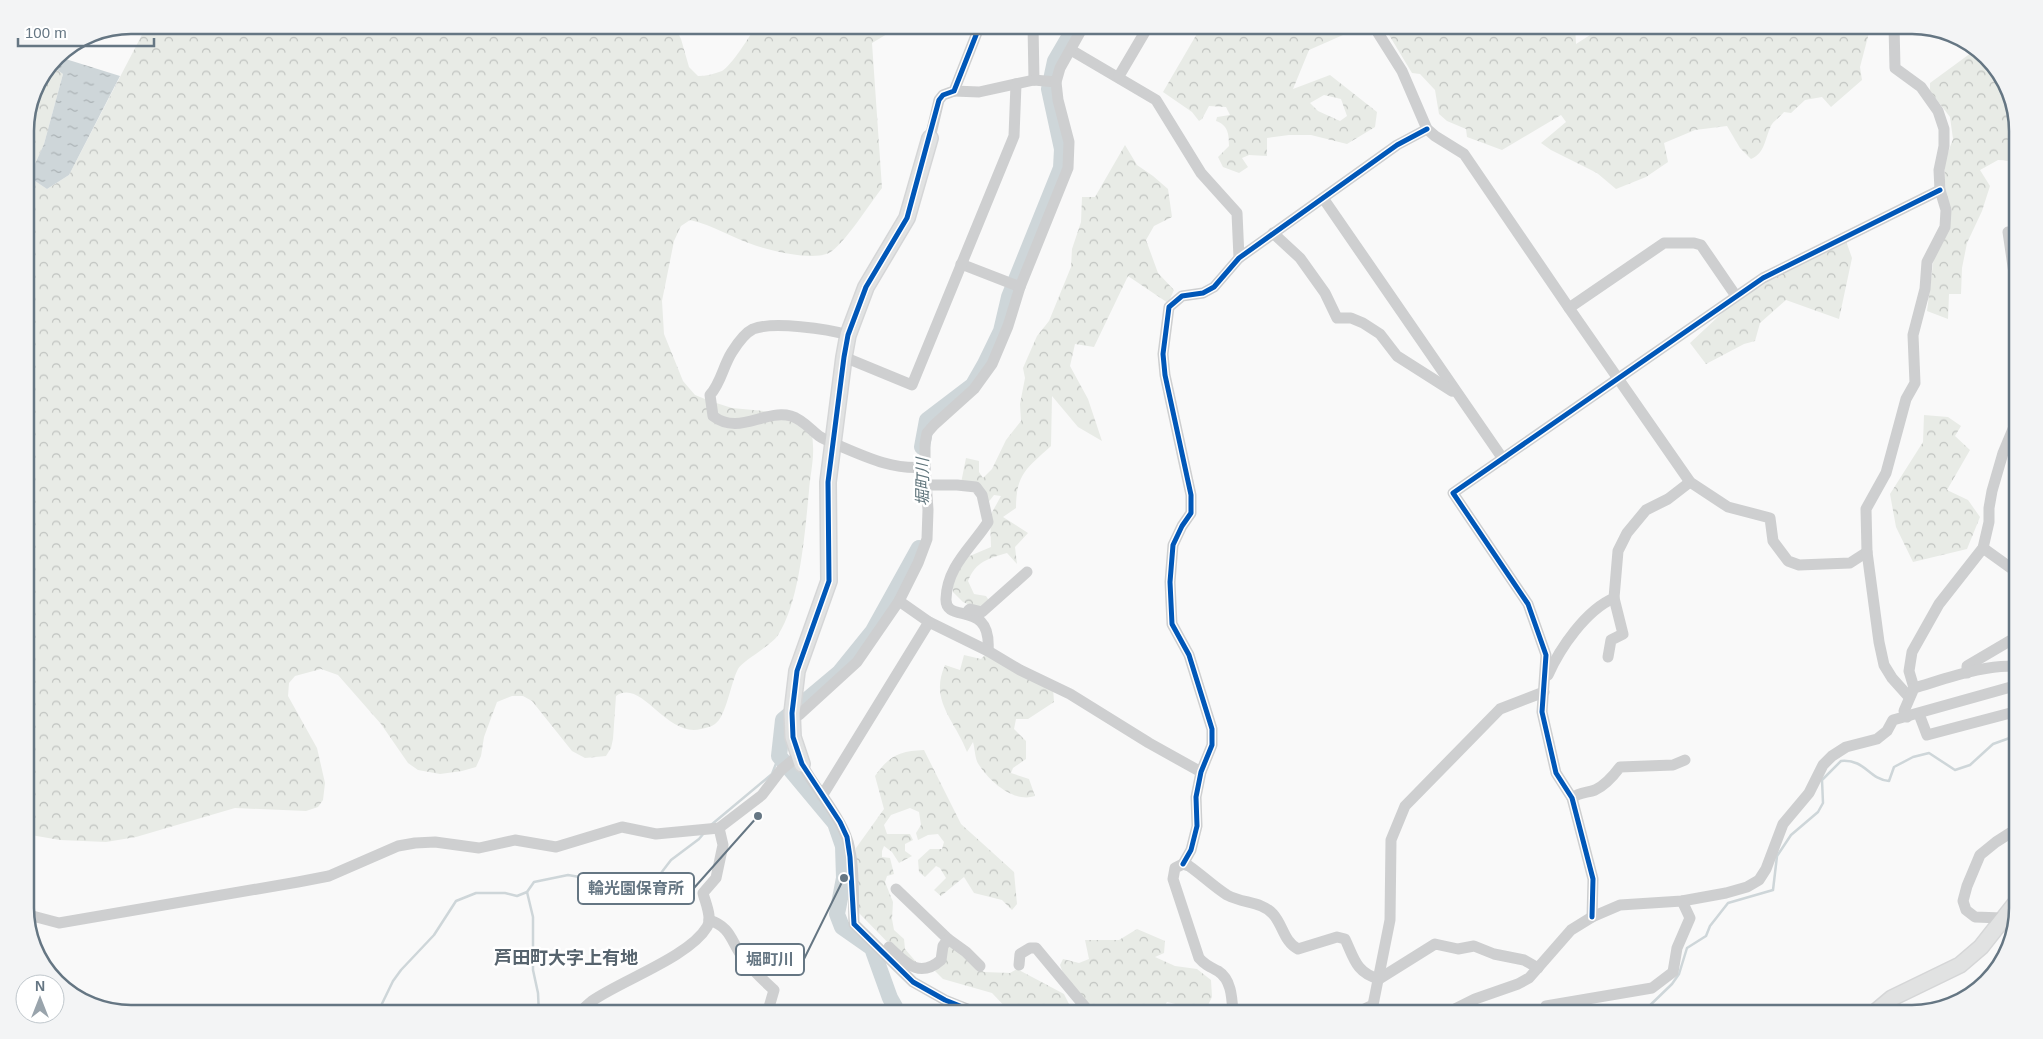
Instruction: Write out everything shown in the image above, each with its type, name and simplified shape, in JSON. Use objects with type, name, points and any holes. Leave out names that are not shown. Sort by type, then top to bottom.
[{"type":"street","points":[[954,91],[976,34]]},
{"type":"street","points":[[1034,34],[1037,81]]},
{"type":"street","points":[[792,713],[798,715],[857,662],[899,601],[918,563],[926,539],[925,444],[927,433],[974,389],[992,364],[1008,326],[1020,287],[1068,168],[1069,142],[1058,100],[1056,82],[1060,68],[1079,34]]},
{"type":"street","points":[[1119,76],[1144,34]]},
{"type":"street","points":[[1379,34],[1402,71],[1427,129],[1464,154],[1690,482],[1728,507],[1770,518],[1772,541],[1788,561],[1799,565],[1850,563],[1867,552]]},
{"type":"street","points":[[1894,34],[1895,68],[1921,87],[1938,111],[1944,129],[1944,146],[1939,170],[1940,190],[1946,210],[1945,227],[1927,262],[1926,289],[1913,335],[1915,383],[1906,400],[1886,473],[1866,510],[1867,552],[1879,642],[1884,665],[1892,678],[1912,693]]},
{"type":"street","points":[[1071,50],[1119,76],[1156,100],[1201,173],[1237,213],[1239,258]]},
{"type":"street","points":[[958,1005],[913,982],[854,924],[847,837],[840,822],[800,759],[793,737],[792,713],[797,671],[829,581],[828,482],[848,335],[866,287],[907,218],[939,100],[943,94],[954,91],[979,92],[1037,81],[1056,82]]},
{"type":"street","points":[[844,357],[912,385],[1014,136],[1016,84]]},
{"type":"street","points":[[1232,1005],[1225,977],[1205,965],[1199,958],[1173,879],[1175,868],[1183,864],[1191,850],[1197,826],[1196,797],[1201,772],[1212,745],[1212,729],[1189,655],[1172,624],[1170,582],[1173,545],[1191,513],[1191,495],[1165,375],[1163,354],[1169,307],[1182,296],[1203,293],[1214,287],[1239,258],[1397,145],[1427,129]]},
{"type":"street","points":[[1592,917],[1593,879],[1572,798],[1556,773],[1542,712],[1546,655],[1528,604],[1453,493],[1763,278],[1940,190]]},
{"type":"street","points":[[1322,198],[1503,459]]},
{"type":"street","points":[[2008,232],[2009,239]]},
{"type":"street","points":[[1273,233],[1300,258],[1325,293],[1338,318],[1351,318],[1363,322],[1380,334],[1397,356],[1452,391],[1454,389]]},
{"type":"street","points":[[1569,308],[1664,243],[1694,242],[1701,245],[1736,296]]},
{"type":"street","points":[[961,264],[1020,287]]},
{"type":"street","points":[[848,335],[813,328],[783,326],[754,329],[732,351],[717,387],[710,395],[713,416],[722,422],[736,424],[780,414],[793,416],[821,437],[877,463],[913,468],[925,467]]},
{"type":"street","points":[[1907,717],[1904,711],[1912,693],[1909,671],[1912,652],[1939,604],[1983,548],[1989,522],[1992,491],[2009,439]]},
{"type":"street","points":[[1608,657],[1610,640],[1623,634],[1614,598],[1618,551],[1627,533],[1646,510],[1668,499],[1690,482]]},
{"type":"street","points":[[926,485],[957,485],[976,488],[982,495],[988,522],[980,536],[958,560],[949,581],[946,600],[947,606],[953,612],[974,616],[983,623],[989,637],[988,651]]},
{"type":"street","points":[[1983,548],[2009,567]]},
{"type":"street","points":[[964,614],[970,609],[982,612],[1028,572]]},
{"type":"street","points":[[1375,1005],[1390,920],[1391,840],[1405,806],[1500,709],[1544,686],[1556,656],[1568,640],[1601,603],[1614,598]]},
{"type":"street","points":[[899,601],[929,622],[1070,694],[1149,743],[1201,772]]},
{"type":"street","points":[[822,796],[929,622]]},
{"type":"street","points":[[1967,673],[1967,666],[2009,641]]},
{"type":"street","points":[[1912,693],[1967,673],[2009,665]]},
{"type":"street","points":[[1467,1005],[1475,999],[1518,984],[1529,978],[1571,930],[1592,917],[1620,905],[1682,901],[1726,893],[1747,887],[1760,880],[1783,824],[1809,793],[1822,765],[1832,756],[1846,747],[1877,739],[1886,731],[1893,720],[2009,688]]},
{"type":"street","points":[[1919,714],[1927,735],[2009,713]]},
{"type":"street","points":[[34,916],[59,923],[298,882],[329,876],[398,846],[415,843],[435,842],[478,848],[515,840],[556,847],[622,827],[656,834],[718,828],[762,795],[781,770],[800,759]]},
{"type":"street","points":[[1572,798],[1578,793],[1596,790],[1612,777],[1620,767],[1673,765],[1685,760]]},
{"type":"street","points":[[588,1005],[676,954],[693,942],[708,926],[709,920],[704,893],[716,878],[722,845],[718,828]]},
{"type":"street","points":[[2002,918],[1975,916],[1966,910],[1963,901],[1980,855],[2009,834]]},
{"type":"street","points":[[1183,864],[1190,866],[1226,894],[1243,903],[1260,904],[1274,915],[1290,945],[1298,949],[1337,937],[1345,939],[1357,967],[1369,976],[1379,979],[1435,944],[1458,949],[1474,946],[1494,954],[1524,960],[1538,968]]},
{"type":"street","points":[[896,889],[948,939],[966,952],[980,966]]},
{"type":"street","points":[[1552,1005],[1652,988],[1673,972],[1677,948],[1690,918],[1682,901]]},
{"type":"street","points":[[1884,1005],[1892,998],[1960,965],[1981,947],[2009,910]]},
{"type":"street","points":[[709,920],[719,923],[729,932],[743,958],[774,990],[770,1005]]},
{"type":"street","points":[[865,934],[870,930],[908,965],[925,970],[941,960],[943,946],[948,939]]},
{"type":"street","points":[[1019,965],[1020,954],[1030,948],[1036,948],[1084,1005]]},
{"type":"green space","points":[[142,34],[678,34],[689,67],[698,76],[716,73],[726,68],[751,34],[887,34],[872,43],[882,188],[835,249],[829,253],[812,256],[781,252],[746,242],[707,225],[690,220],[681,226],[674,241],[662,301],[664,334],[683,381],[695,395],[732,408],[794,414],[809,423],[813,443],[803,545],[792,604],[778,635],[738,669],[719,720],[710,727],[688,729],[666,718],[635,695],[626,693],[616,696],[613,739],[611,748],[606,756],[585,758],[572,751],[532,701],[523,696],[512,696],[497,702],[484,737],[481,756],[476,767],[440,774],[418,770],[408,763],[381,724],[338,675],[321,669],[295,676],[289,683],[288,696],[317,748],[325,783],[323,800],[318,807],[306,811],[235,808],[136,837],[106,842],[60,840],[34,836],[34,180],[47,189],[69,175]]},
{"type":"green space","points":[[1197,34],[1346,34],[1309,50],[1293,89],[1330,75],[1377,112],[1375,127],[1347,144],[1311,135],[1267,138],[1267,156],[1249,155],[1242,158],[1248,167],[1239,173],[1223,167],[1218,157],[1229,146],[1227,130],[1216,121],[1217,117],[1230,115],[1226,107],[1209,106],[1199,121],[1192,112],[1163,92]],"holes":[[[1324,95],[1341,99],[1347,116],[1340,121],[1318,111],[1310,103]]]},
{"type":"green space","points":[[1388,34],[1575,34],[1576,44],[1590,34],[1869,34],[1860,67],[1862,80],[1831,107],[1822,97],[1805,100],[1791,113],[1784,112],[1772,124],[1760,153],[1756,156],[1751,159],[1740,148],[1727,126],[1695,130],[1664,143],[1668,162],[1646,177],[1616,189],[1597,173],[1541,143],[1566,122],[1561,115],[1502,150],[1467,137],[1466,129],[1447,121],[1439,114],[1435,90],[1420,74],[1412,73]]},
{"type":"green space","points":[[1970,53],[1985,67],[1999,88],[2004,100],[2009,125],[2009,161],[1998,160],[1980,170],[1990,186],[1982,211],[1967,243],[1962,268],[1961,294],[1949,294],[1948,319],[1927,311],[1934,256],[1948,232],[1944,163],[1953,139],[1950,117],[1930,91],[1930,83]]},
{"type":"green space","points":[[56,69],[63,74],[44,144],[34,166],[34,125],[37,106],[44,88]]},
{"type":"green space","points":[[1125,145],[1137,165],[1168,189],[1172,217],[1154,226],[1146,240],[1158,273],[1174,290],[1168,303],[1128,276],[1094,347],[1075,344],[1070,366],[1088,399],[1102,441],[1078,427],[1052,396],[1051,446],[1024,472],[1018,487],[1016,508],[1003,517],[1028,533],[1015,547],[1017,564],[1007,553],[983,562],[971,574],[968,581],[974,594],[986,596],[990,602],[979,609],[963,602],[953,592],[953,579],[965,558],[991,547],[990,516],[1001,496],[994,495],[987,504],[985,492],[961,483],[966,458],[979,461],[979,472],[983,478],[992,469],[1006,440],[1021,421],[1020,404],[1025,378],[1023,368],[1037,336],[1049,321],[1071,267],[1072,249],[1081,222],[1082,197],[1095,197]]},
{"type":"green space","points":[[1846,241],[1852,258],[1839,319],[1786,300],[1760,323],[1755,341],[1744,344],[1706,364],[1690,343],[1736,300],[1781,273]]},
{"type":"green space","points":[[1924,415],[1948,417],[1961,426],[1955,436],[1970,450],[1947,490],[1968,500],[1980,517],[1967,549],[1913,562],[1896,527],[1890,494],[1923,442]]},
{"type":"green space","points":[[964,655],[981,659],[985,655],[1053,688],[1054,702],[1028,719],[1016,719],[1014,729],[1026,741],[1026,759],[1013,768],[1011,773],[1029,779],[1035,796],[1019,796],[1003,790],[989,778],[978,763],[973,742],[967,752],[946,710],[940,689],[945,665],[960,670]]},
{"type":"green space","points":[[924,750],[961,824],[1014,872],[1017,904],[1012,910],[1002,900],[974,893],[964,877],[941,896],[934,890],[946,878],[940,868],[936,866],[925,877],[919,872],[918,860],[930,849],[942,849],[944,842],[938,834],[928,835],[918,840],[916,833],[921,825],[919,812],[910,808],[891,815],[884,825],[887,834],[910,834],[913,840],[905,844],[905,851],[912,856],[899,863],[892,852],[884,846],[882,857],[890,858],[894,874],[887,876],[885,882],[893,902],[892,919],[894,930],[904,939],[905,949],[917,963],[898,953],[859,913],[856,848],[884,809],[875,776],[895,756],[901,753]]},
{"type":"green space","points":[[1137,929],[1165,941],[1164,953],[1155,957],[1175,966],[1197,969],[1211,980],[1212,997],[1208,1005],[1180,1005],[1167,1002],[1165,1005],[1088,1005],[1065,978],[1060,965],[1063,959],[1079,963],[1089,959],[1085,940],[1119,940]]},
{"type":"green space","points":[[947,946],[960,950],[975,966],[984,972],[1010,973],[1017,969],[1064,994],[1070,1005],[1003,1005],[992,993],[943,979],[935,971],[945,960]]},
{"type":"water","points":[[66,59],[120,76],[69,175],[47,189],[34,180],[34,166],[44,144],[63,74],[56,69]]},
{"type":"waterway","name":"堀町川","points":[[922,447],[927,420],[973,385],[985,364],[1001,331],[1009,297],[1061,168],[1062,149],[1049,89],[1055,61],[1071,34]]},
{"type":"waterway","name":"堀町川","points":[[894,1005],[872,948],[842,927],[837,914],[844,878],[843,846],[835,823],[779,756],[783,720],[839,673],[873,631],[919,548]]},
{"type":"waterway","points":[[1650,1005],[1672,984],[1679,974],[1687,948],[1706,936],[1710,926],[1728,903],[1773,890],[1777,856],[1791,835],[1818,812],[1823,803],[1822,780],[1841,761],[1856,763],[1876,777],[1889,781],[1894,767],[1913,757],[1929,753],[1955,770],[1970,765],[1993,744],[2009,738]]},
{"type":"waterway","points":[[711,825],[772,774],[779,756]]},
{"type":"waterway","points":[[381,1005],[393,981],[434,935],[456,901],[476,893],[505,893],[517,896],[527,892],[534,882],[568,875],[614,883],[640,885],[658,877],[671,860],[704,833]]},
{"type":"waterway","points":[[527,892],[533,917],[533,970],[539,1005]]},
{"type":"cycle path","points":[[958,1005],[913,982],[854,924],[847,837],[840,822],[802,764],[793,737],[792,713],[797,671],[829,581],[828,482],[848,335],[866,287],[907,218],[939,100],[943,95],[954,91],[976,34]]},
{"type":"cycle path","points":[[1183,864],[1191,850],[1197,826],[1196,797],[1201,772],[1212,745],[1212,729],[1189,655],[1172,624],[1170,582],[1173,545],[1191,513],[1191,495],[1165,375],[1163,354],[1169,307],[1182,296],[1203,293],[1214,287],[1239,258],[1397,145],[1427,129]]},
{"type":"cycle path","points":[[1592,917],[1593,879],[1572,798],[1556,773],[1542,712],[1546,655],[1528,604],[1453,493],[1763,278],[1940,190]]},
{"type":"place","name":"輪光園保育所","points":[[758,816]]},
{"type":"place","name":"堀町川","points":[[844,878]]},
{"type":"district","name":"芦田町大字上有地","points":[[566,958]]}]
